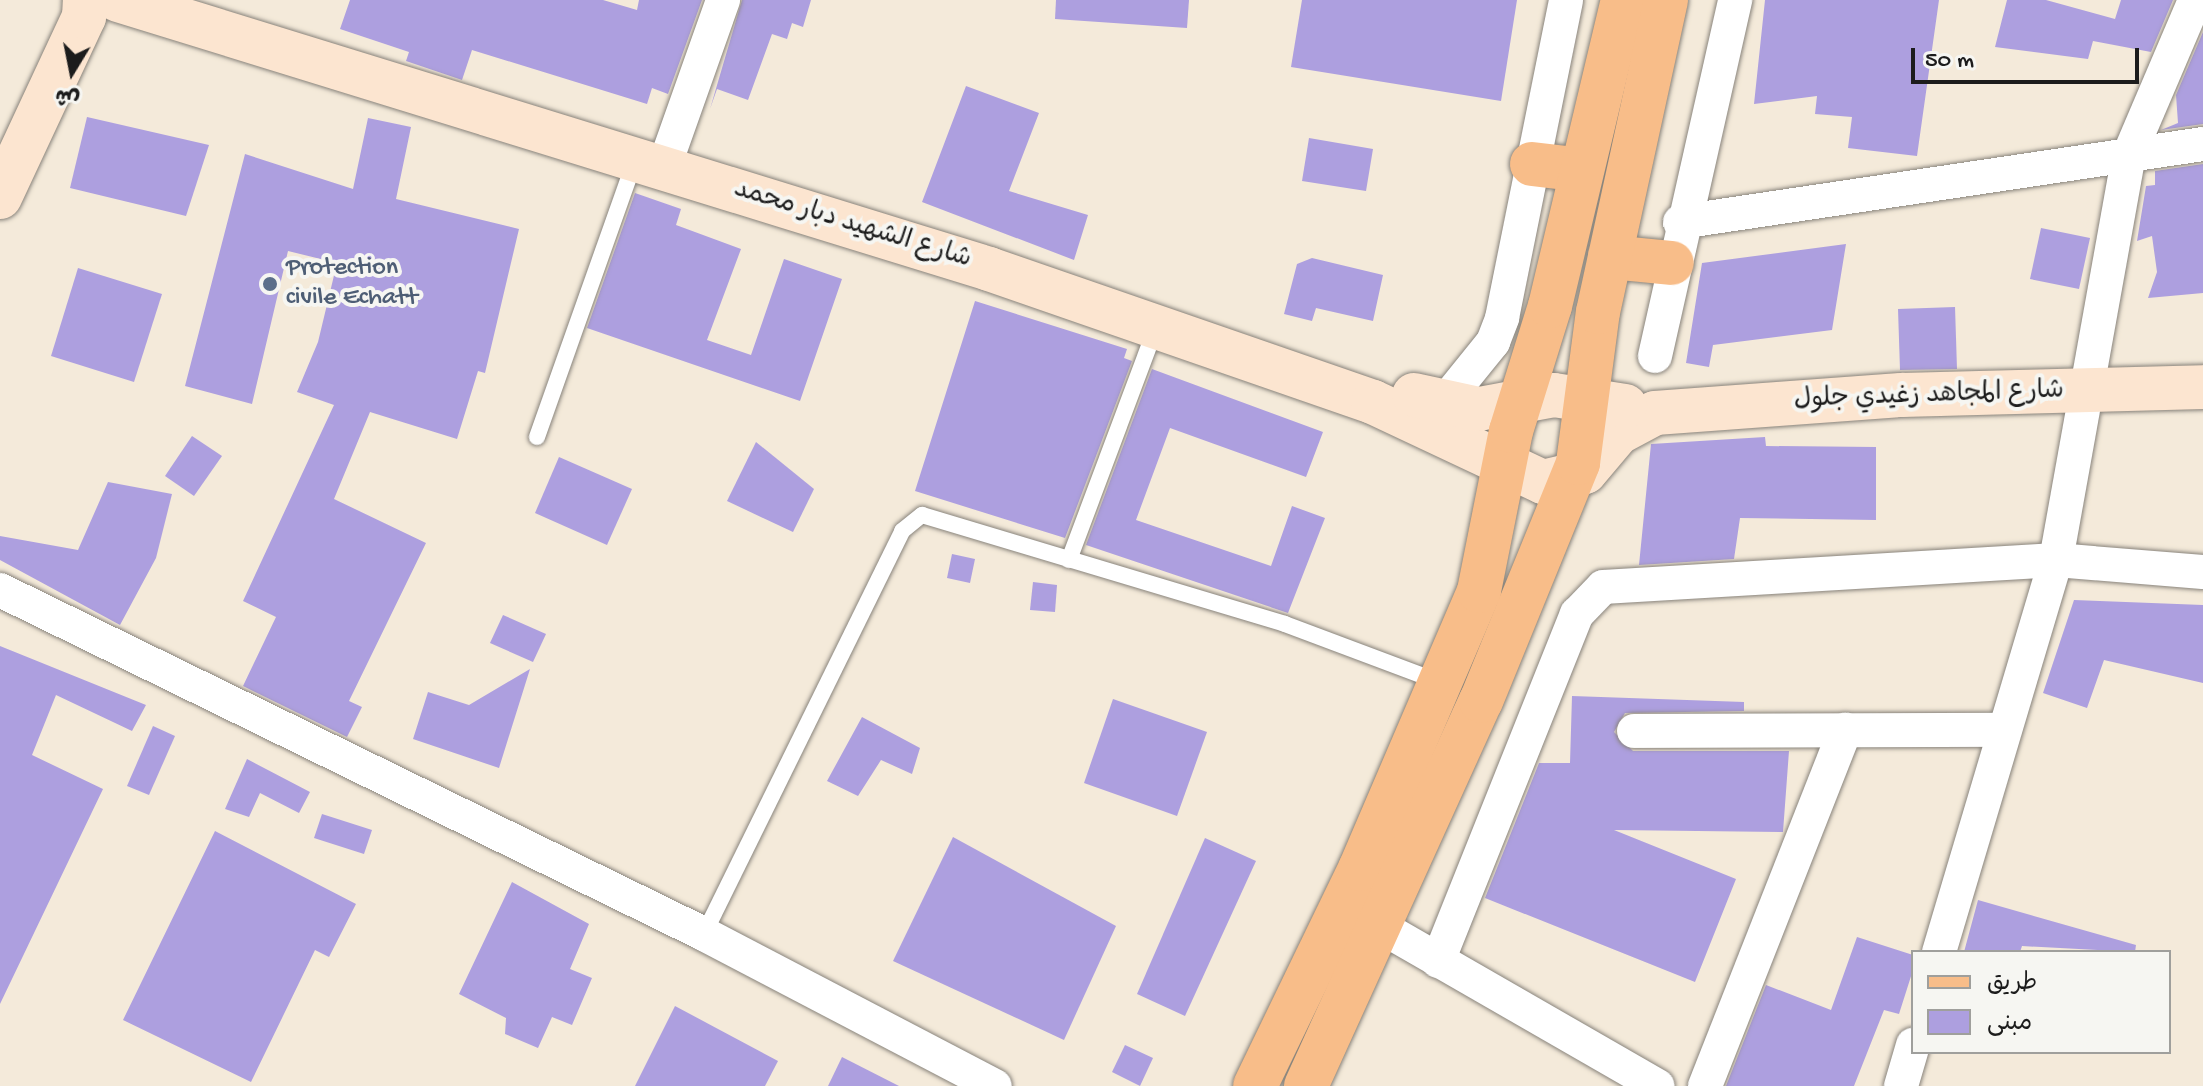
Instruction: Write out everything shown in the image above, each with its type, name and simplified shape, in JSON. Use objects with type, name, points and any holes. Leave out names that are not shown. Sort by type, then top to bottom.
[{"type":"main road","points":[[1255,1086],[1441,683],[1479,591],[1519,402],[1582,170],[1623,0]]},
{"type":"main road","points":[[1306,1086],[1381,927],[1571,479],[1590,399],[1610,257],[1666,0]]},
{"type":"main road","points":[[1532,164],[1582,170]]},
{"type":"main road","points":[[1610,257],[1676,242]]},
{"type":"street","points":[[653,154],[723,0]]},
{"type":"street","points":[[1443,404],[1493,342],[1502,318],[1566,0]]},
{"type":"street","points":[[1655,356],[1676,242],[1735,0]]},
{"type":"street","points":[[1940,950],[2002,730],[2056,560],[2129,155],[2195,0]]},
{"type":"street","name":"شارع الشهيد دبار محمد","points":[[185,1],[1289,361],[1438,428],[1504,466],[1543,482],[1571,479]]},
{"type":"street","points":[[0,197],[98,4]]},
{"type":"street","name":"شارع الشهيد دبار محمد","points":[[98,4],[653,154],[1156,327],[1443,404],[1479,409],[1554,395],[1590,399]]},
{"type":"street","points":[[1676,242],[2129,155],[2203,144]]},
{"type":"street","name":"شارع المجاهد زغيدي جلول","points":[[1590,399],[1655,413],[2203,387]]},
{"type":"street","name":"شارع المجاهد زغيدي جلول","points":[[1571,479],[1628,425],[1655,413]]},
{"type":"street","points":[[1438,961],[1577,614],[1592,594],[2056,560],[2203,572]]},
{"type":"street","points":[[0,590],[704,934],[995,1086]]},
{"type":"street","points":[[1705,1086],[1845,730]]},
{"type":"street","points":[[1634,731],[2002,730]]},
{"type":"street","points":[[1381,927],[1658,1086]]},
{"type":"street","points":[[1901,1086],[1911,1052]]},
{"type":"lane","points":[[537,437],[653,154]]},
{"type":"lane","points":[[1069,560],[1156,327]]},
{"type":"lane","points":[[704,934],[909,519],[942,517],[1069,560],[1285,624],[1441,683]]},
{"type":"building","points":[[350,0],[603,0],[637,10],[639,0],[702,0],[668,94],[652,88],[647,104],[472,50],[462,80],[406,61],[409,52],[340,29]]},
{"type":"building","points":[[742,0],[811,0],[803,27],[792,23],[787,39],[772,34],[748,100],[717,89],[710,109]]},
{"type":"building","points":[[1056,0],[1189,0],[1187,28],[1055,19]]},
{"type":"building","points":[[1302,0],[1517,0],[1501,101],[1291,67]]},
{"type":"building","points":[[1765,0],[1939,0],[1917,156],[1848,148],[1852,117],[1815,114],[1817,96],[1754,104]]},
{"type":"building","points":[[2007,0],[2046,0],[2115,19],[2121,0],[2173,0],[2151,52],[2093,41],[2088,59],[1995,47]]},
{"type":"building","points":[[2203,32],[2203,124],[2161,130],[2178,123],[2176,95]]},
{"type":"building","points":[[966,86],[1039,113],[1009,191],[1088,215],[1074,260],[922,202]]},
{"type":"building","points":[[87,117],[209,145],[186,216],[70,188]]},
{"type":"building","points":[[368,118],[411,127],[396,199],[519,229],[485,373],[478,371],[457,439],[370,412],[334,499],[426,543],[349,701],[362,707],[347,737],[243,686],[276,617],[243,601],[334,405],[297,392],[318,342],[337,263],[288,251],[252,404],[185,386],[245,154],[353,189]]},
{"type":"building","points":[[1309,138],[1373,149],[1366,191],[1302,181]]},
{"type":"building","points":[[2203,164],[2203,293],[2148,298],[2157,272],[2152,236],[2137,241],[2146,186],[2155,185],[2155,171]]},
{"type":"building","points":[[635,193],[681,209],[676,225],[741,249],[707,340],[751,355],[784,259],[842,279],[800,401],[587,328]]},
{"type":"building","points":[[2041,228],[2090,238],[2079,289],[2030,279]]},
{"type":"building","points":[[1846,244],[1832,330],[1713,345],[1709,367],[1686,363],[1702,263]]},
{"type":"building","points":[[1312,258],[1383,275],[1373,321],[1316,308],[1312,321],[1284,314],[1297,264]]},
{"type":"building","points":[[78,268],[162,294],[134,382],[51,356]]},
{"type":"building","points":[[975,301],[1127,349],[1124,358],[1132,361],[1065,538],[915,491]]},
{"type":"building","points":[[1955,307],[1957,369],[1900,370],[1898,309]]},
{"type":"building","points":[[1152,369],[1323,432],[1306,477],[1170,428],[1136,520],[1271,566],[1292,506],[1325,518],[1288,613],[1086,545]]},
{"type":"building","points":[[192,436],[222,456],[194,496],[165,476]]},
{"type":"building","points":[[1765,437],[1766,446],[1876,447],[1876,520],[1740,518],[1734,559],[1639,565],[1651,444]]},
{"type":"building","points":[[756,442],[814,489],[793,532],[727,501]]},
{"type":"building","points":[[559,457],[632,489],[607,545],[535,513]]},
{"type":"building","points":[[108,482],[172,494],[156,558],[120,625],[0,560],[0,536],[78,550]]},
{"type":"building","points":[[952,554],[975,559],[970,583],[947,578]]},
{"type":"building","points":[[1033,582],[1057,585],[1055,612],[1030,610]]},
{"type":"building","points":[[2074,600],[2203,605],[2203,683],[2104,660],[2087,708],[2043,693]]},
{"type":"building","points":[[503,615],[546,634],[533,662],[490,643]]},
{"type":"building","points":[[0,646],[146,705],[132,731],[56,695],[32,755],[103,789],[0,1004]]},
{"type":"building","points":[[530,669],[499,768],[413,739],[428,692],[469,705]]},
{"type":"building","points":[[1572,696],[1744,702],[1744,711],[1625,713],[1614,732],[1633,751],[1789,751],[1783,832],[1614,830],[1736,879],[1695,982],[1485,898],[1539,763],[1570,763]]},
{"type":"building","points":[[1113,699],[1207,732],[1177,816],[1084,783]]},
{"type":"building","points":[[862,717],[920,748],[912,774],[881,760],[858,796],[827,781]]},
{"type":"building","points":[[153,726],[175,736],[149,795],[127,786]]},
{"type":"building","points":[[247,759],[310,792],[299,813],[260,793],[249,817],[225,809]]},
{"type":"building","points":[[322,814],[372,830],[364,854],[314,838]]},
{"type":"building","points":[[215,831],[356,904],[329,957],[315,950],[251,1082],[123,1020]]},
{"type":"building","points":[[953,837],[1116,926],[1064,1040],[893,961]]},
{"type":"building","points":[[1205,838],[1256,861],[1185,1016],[1137,994]]},
{"type":"building","points":[[512,882],[589,924],[570,969],[592,978],[572,1025],[552,1017],[538,1048],[505,1034],[506,1018],[459,994]]},
{"type":"building","points":[[1978,900],[2136,945],[2135,950],[2022,946],[2021,950],[1965,950]]},
{"type":"building","points":[[1857,937],[1911,954],[1911,976],[1899,1014],[1884,1010],[1854,1086],[1726,1086],[1766,985],[1831,1010]]},
{"type":"building","points":[[675,1006],[778,1061],[765,1086],[635,1086]]},
{"type":"building","points":[[1125,1045],[1153,1058],[1140,1086],[1112,1072]]},
{"type":"building","points":[[842,1057],[899,1086],[828,1086]]},
{"type":"place","name":"Protection civile Echatt","points":[[270,284]]}]
